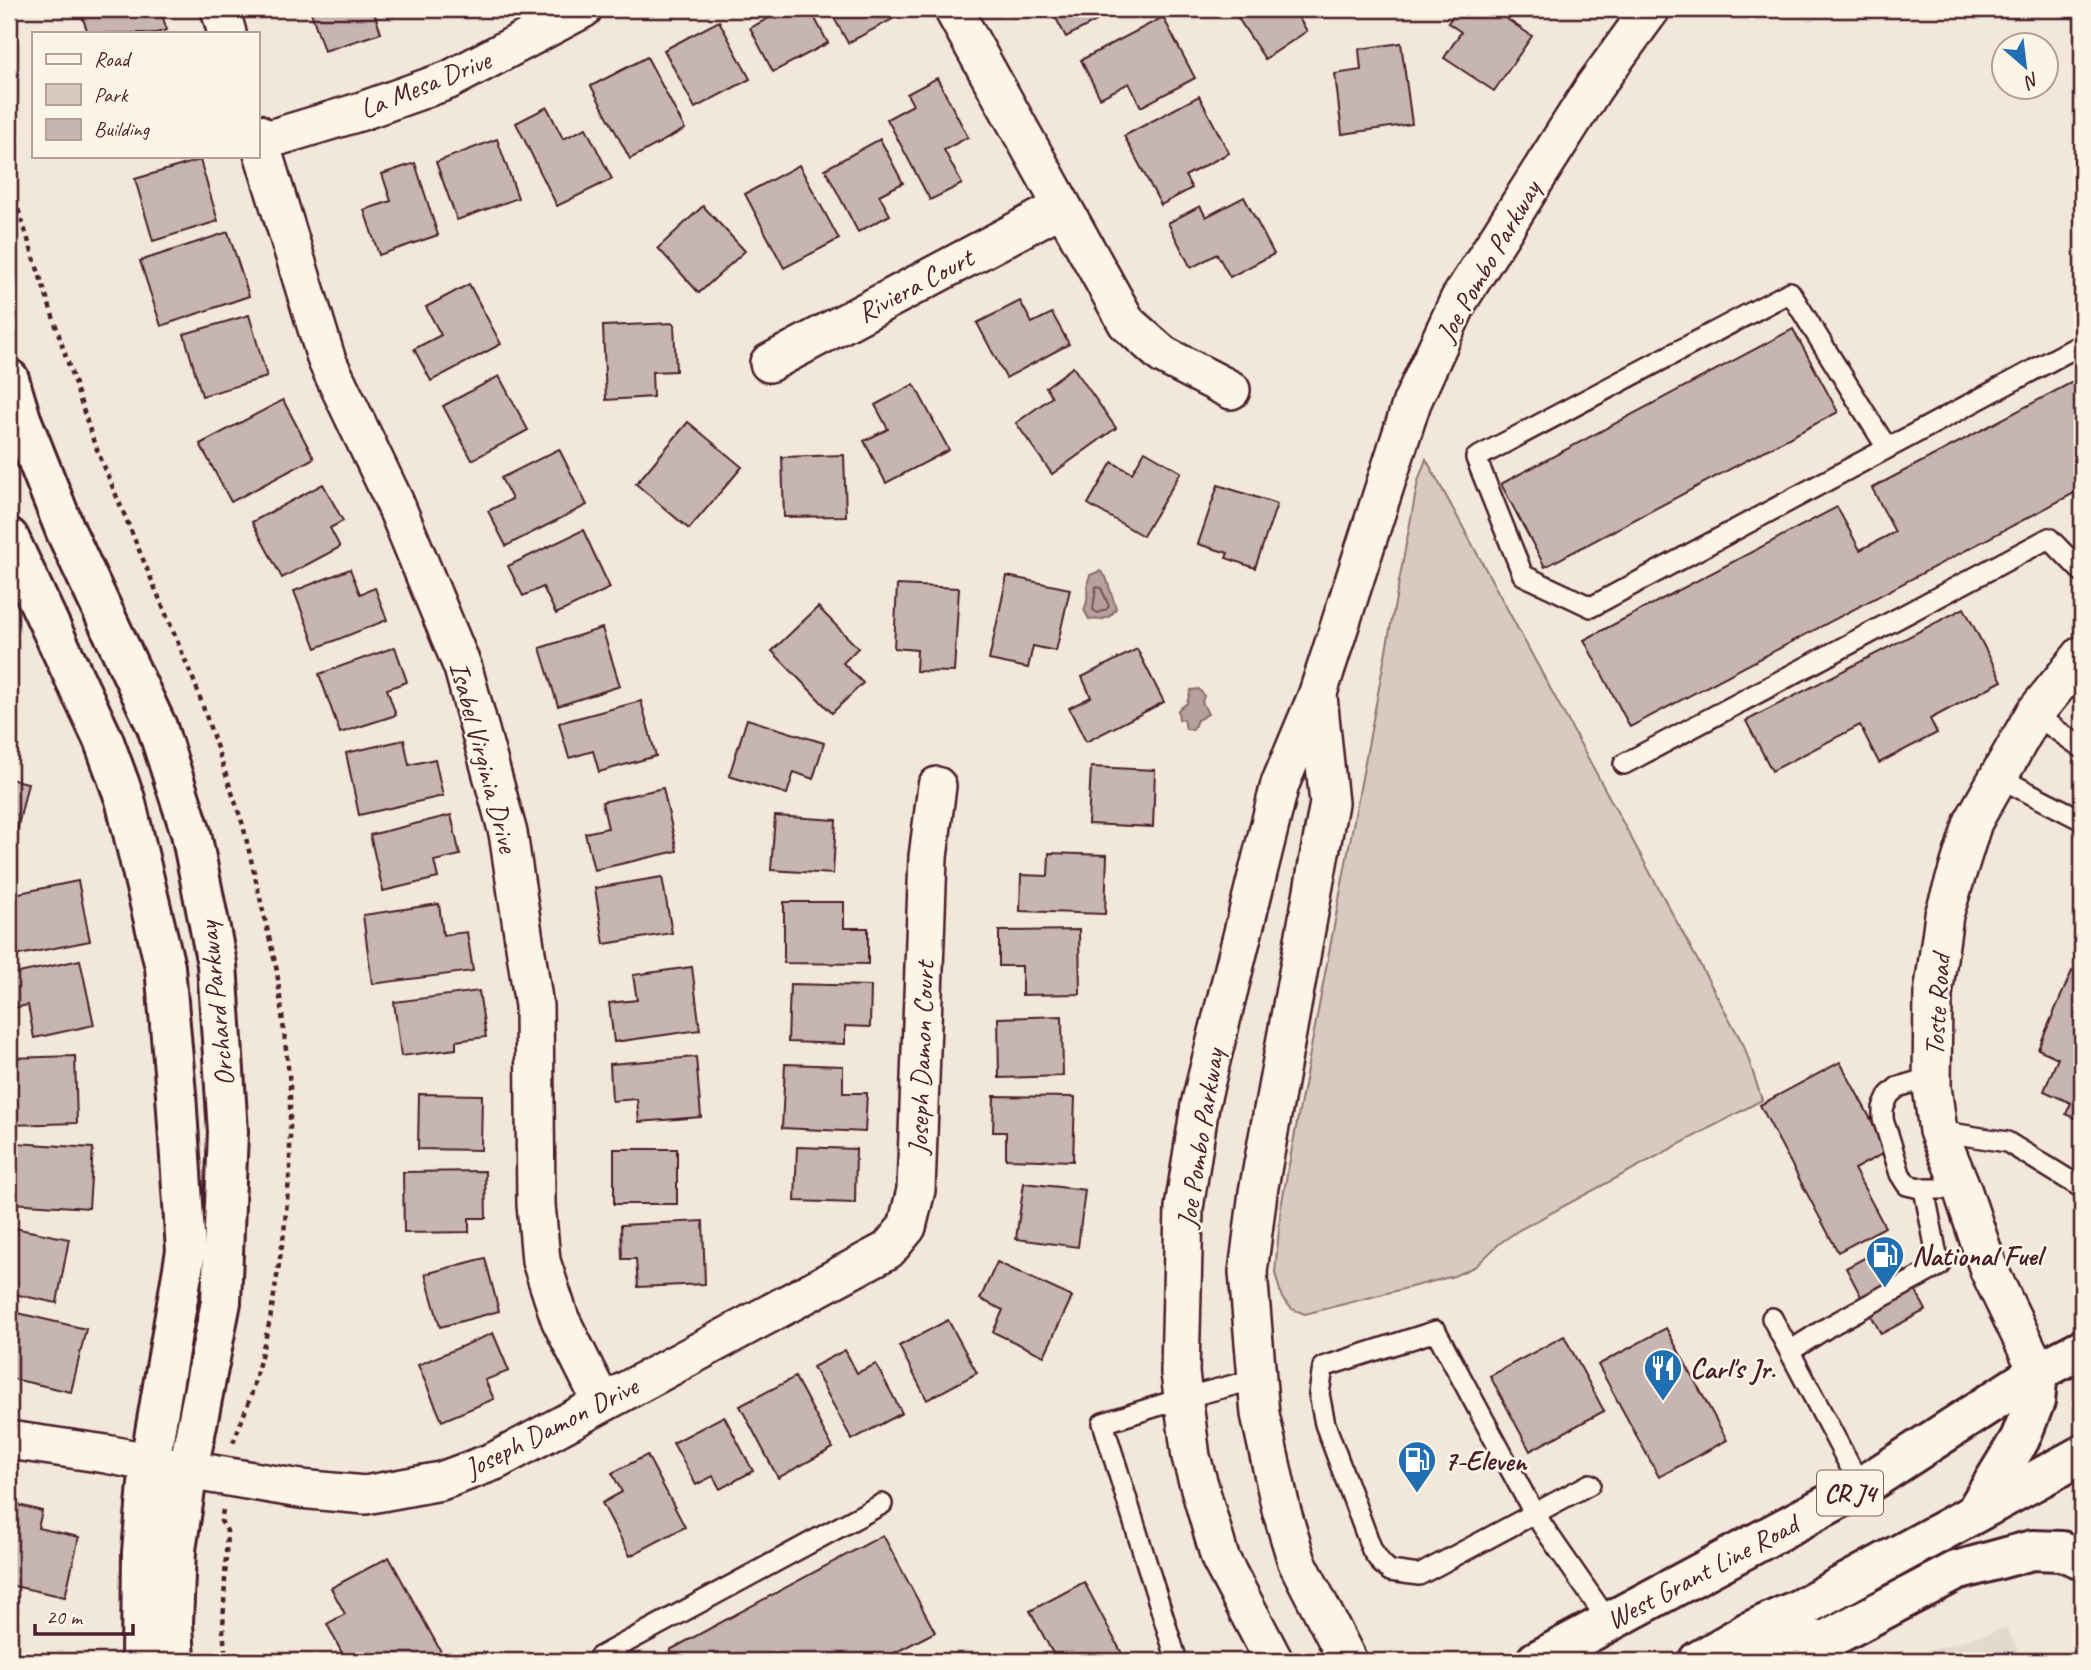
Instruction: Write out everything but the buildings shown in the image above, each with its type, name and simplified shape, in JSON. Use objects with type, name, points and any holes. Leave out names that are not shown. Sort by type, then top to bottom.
[{"type":"main road","name":"Orchard Parkway","points":[[9,379],[21,419],[66,532],[157,727],[191,833],[217,964],[228,1132],[221,1301],[188,1471],[176,1550],[173,1623],[175,1661]]},
{"type":"main road","name":"Orchard Parkway","points":[[9,538],[103,739],[125,799],[165,967],[186,1251],[150,1462],[142,1552],[141,1661]]},
{"type":"main road","name":"West Grant Line Road","points":[[1536,1661],[1861,1487],[2038,1372],[2082,1349]]},
{"type":"main road","points":[[1975,1513],[2020,1439],[2035,1401],[2038,1372]]},
{"type":"main road","name":"CR J4","points":[[1698,1661],[2082,1455]]},
{"type":"main road","points":[[1748,1632],[1824,1641],[1956,1571],[2032,1550],[2062,1551],[2082,1559]]},
{"type":"street","points":[[220,9],[227,32]]},
{"type":"street","name":"La Mesa Drive","points":[[259,137],[359,112],[449,80],[583,9]]},
{"type":"street","points":[[953,9],[1127,323],[1163,355],[1231,390]]},
{"type":"street","name":"Joe Pombo Parkway","points":[[1274,1661],[1220,1558],[1191,1457],[1183,1398],[1180,1373],[1184,1208],[1200,1105],[1280,784],[1317,696],[1412,402],[1458,300],[1594,87],[1651,9]]},
{"type":"street","name":"Isabel Virginia Drive","points":[[259,137],[327,361],[394,501],[463,668],[505,820],[534,1006],[536,1203],[541,1261],[560,1319],[602,1404]]},
{"type":"street","name":"Riviera Court","points":[[769,363],[1062,208]]},
{"type":"street","name":"Toste Road","points":[[2038,1372],[1989,1270],[1962,1189],[1938,1131],[1932,1087],[1933,995],[1944,915],[1973,822],[2034,715],[2082,654]]},
{"type":"street","name":"Joe Pombo Parkway","points":[[1317,696],[1329,803],[1258,1192],[1248,1272],[1263,1428],[1281,1509],[1297,1562],[1348,1661]]},
{"type":"street","name":"Joseph Damon Court","points":[[824,1284],[888,1250],[907,1227],[916,1191],[928,858],[937,786]]},
{"type":"street","name":"Joseph Damon Drive","points":[[9,1440],[300,1489],[365,1495],[441,1481],[495,1461],[824,1284]]},
{"type":"lane","points":[[1888,448],[1790,292],[1476,458],[1523,575],[1591,607],[1888,448],[2082,344]]},
{"type":"lane","points":[[1624,764],[2049,538],[2082,572]]},
{"type":"lane","points":[[2034,715],[2082,748]]},
{"type":"lane","points":[[1998,777],[2082,820]]},
{"type":"lane","points":[[1932,1087],[1915,1082],[1898,1087],[1883,1108],[1883,1119],[1900,1174],[1907,1185],[1924,1189],[1962,1189]]},
{"type":"lane","points":[[1938,1131],[2007,1142],[2082,1188]]},
{"type":"lane","points":[[1790,1352],[1828,1327],[1939,1266],[1924,1189]]},
{"type":"lane","points":[[1772,1318],[1861,1487]]},
{"type":"lane","points":[[1590,1484],[1535,1515],[1419,1575],[1390,1571],[1372,1550],[1325,1424],[1319,1394],[1323,1367],[1436,1331],[1535,1515],[1609,1622]]},
{"type":"lane","points":[[1177,1661],[1103,1423],[1183,1398],[1257,1380]]},
{"type":"lane","points":[[599,1657],[882,1504]]},
{"type":"path","points":[[221,1521],[227,1531],[223,1629],[226,1661]]},
{"type":"shaded area","points":[[2006,1628],[2024,1661],[1895,1661],[1905,1658]]},
{"type":"green space","points":[[1426,459],[1744,1046],[1762,1100],[1519,1230],[1500,1243],[1476,1266],[1454,1276],[1305,1314],[1292,1309],[1282,1298],[1275,1273],[1281,1207],[1418,481]]},
{"type":"green space","points":[[9,1649],[53,1661],[9,1661]]},
{"type":"water","points":[[1100,571],[1106,577],[1116,608],[1105,618],[1089,619],[1084,610],[1088,580],[1090,575]]},
{"type":"water","points":[[1199,689],[1204,696],[1202,702],[1208,714],[1197,720],[1193,730],[1186,729],[1184,719],[1179,720],[1178,710],[1187,703],[1191,690]]},
{"type":"place","name":"National Fuel","points":[[1885,1289]]},
{"type":"place","name":"Carl's Jr.","points":[[1663,1402]]},
{"type":"place","name":"7-Eleven","points":[[1417,1494]]}]
